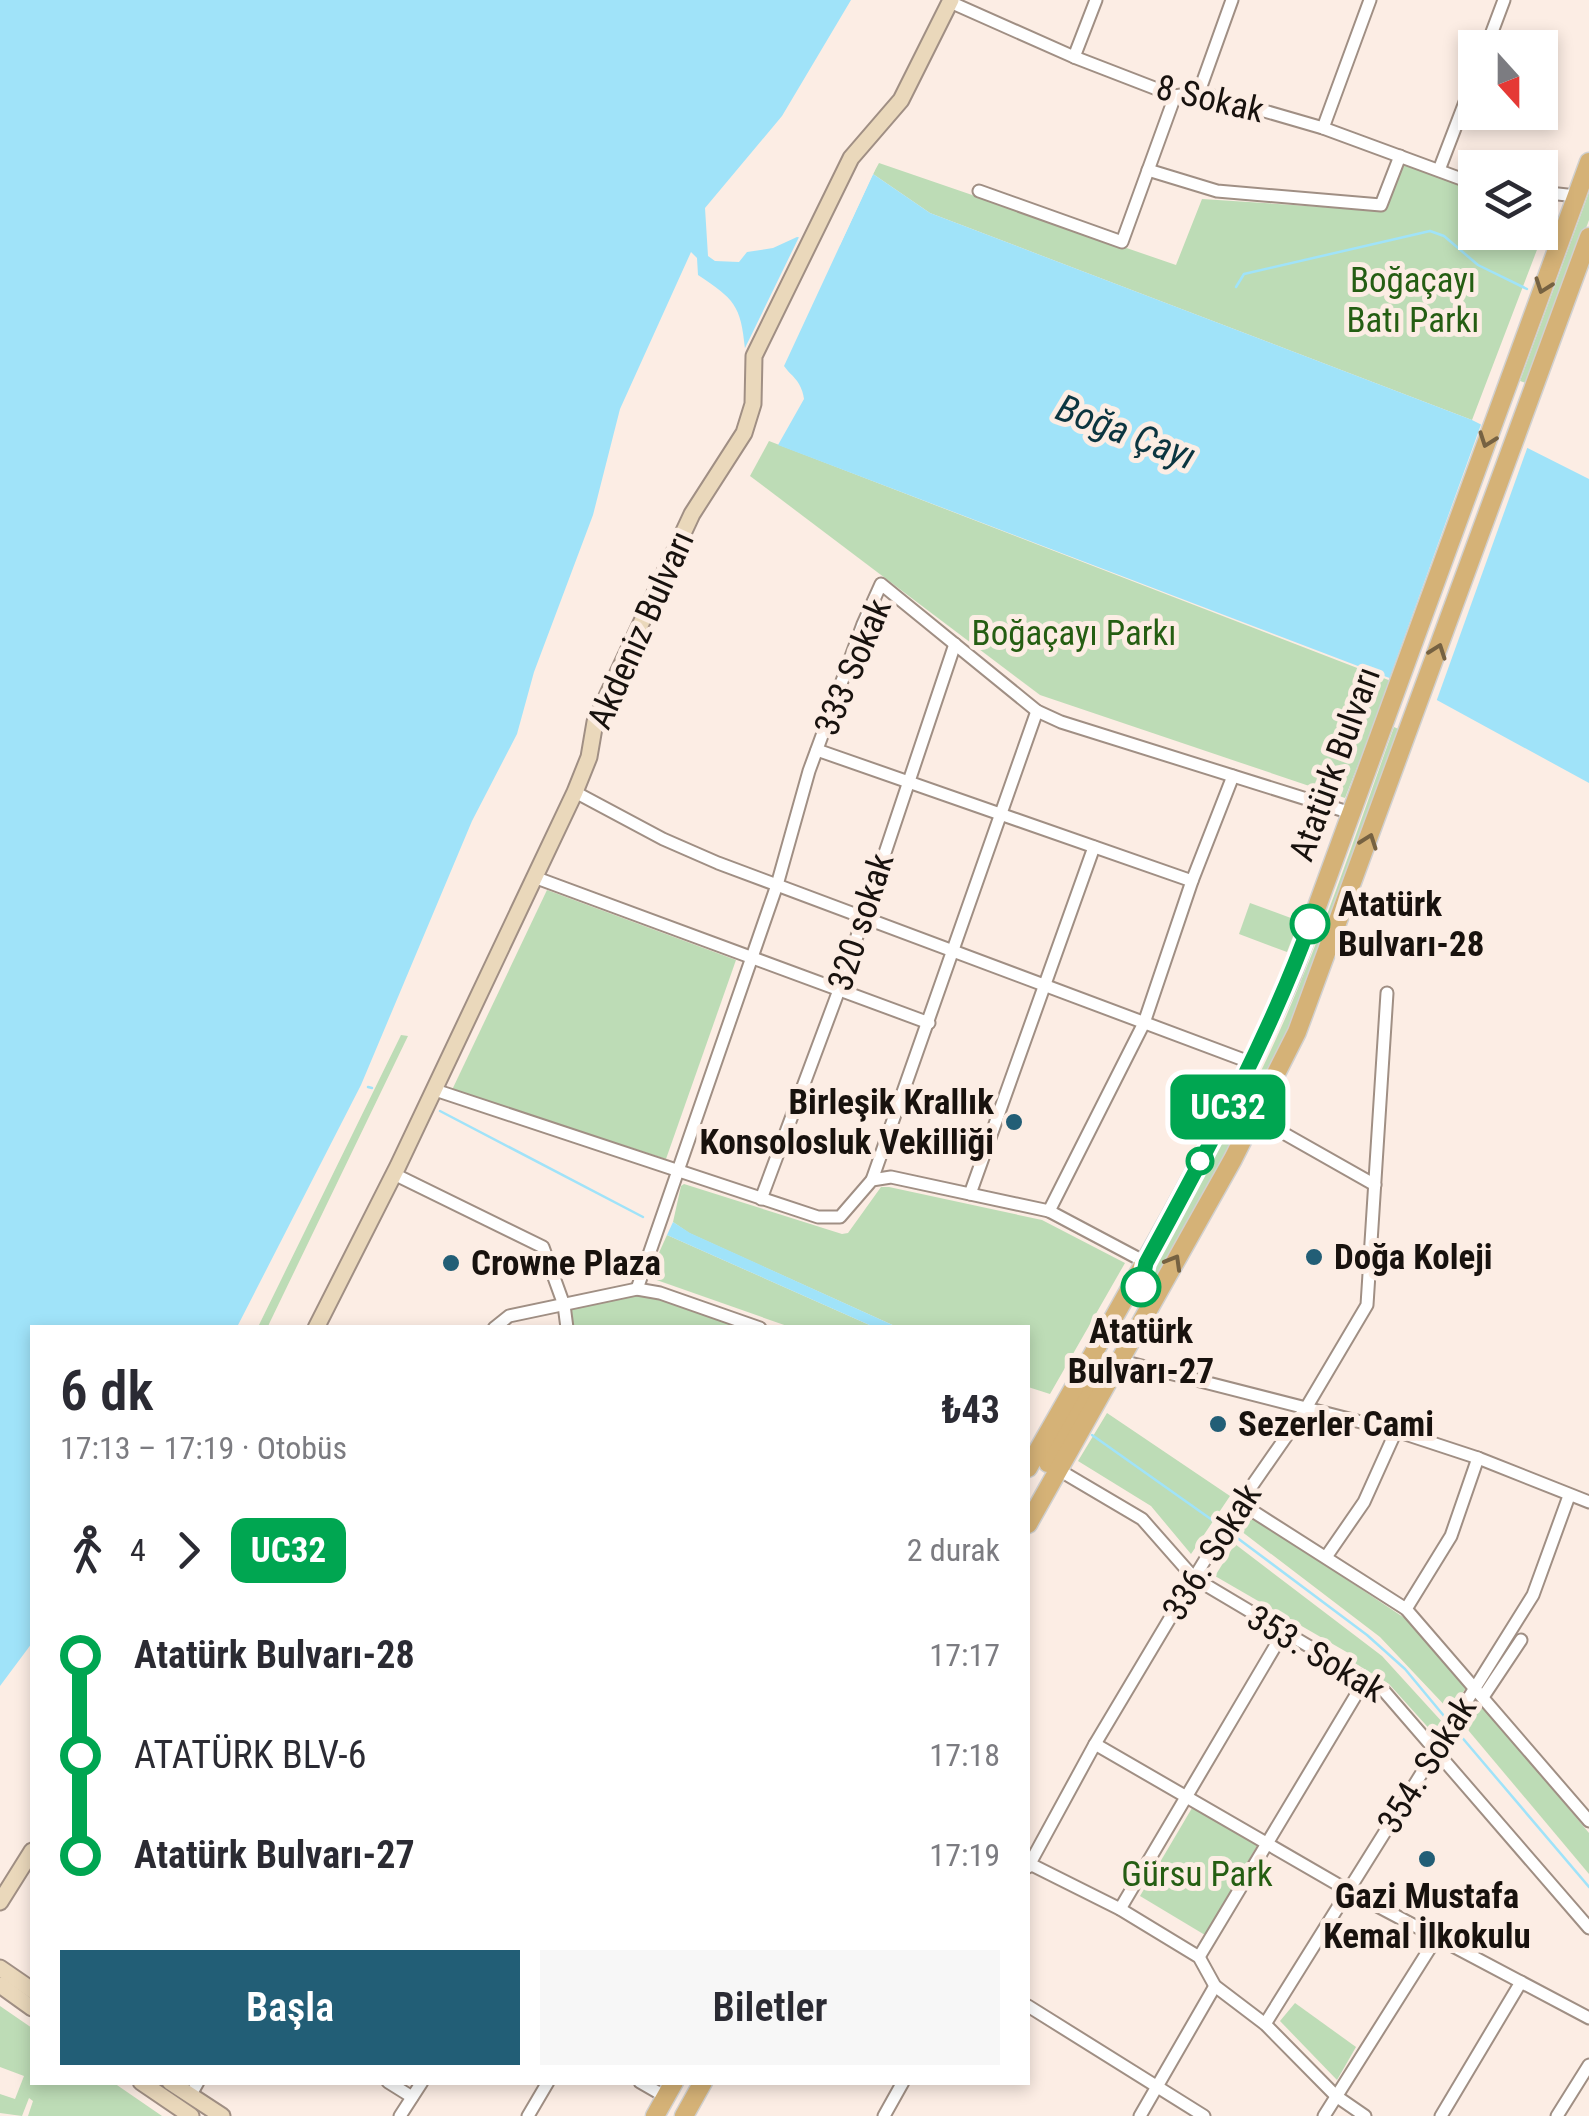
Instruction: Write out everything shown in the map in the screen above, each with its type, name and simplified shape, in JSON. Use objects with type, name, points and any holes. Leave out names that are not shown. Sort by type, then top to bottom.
[{"type":"main road","name":"Akdeniz Bulvarı","points":[[317,1325],[324,1300],[394,1174],[575,792],[589,757],[595,722],[692,514],[748,423],[754,390],[754,356],[852,158],[901,100],[950,1]]},
{"type":"main road","name":"Atatürk Bulvarı","points":[[1030,1513],[1039,1462],[1252,1063],[1292,975],[1589,162]]},
{"type":"main road","name":"Atatürk Bulvarı","points":[[1039,1462],[1118,1360],[1255,1117],[1305,1014],[1589,237]]},
{"type":"main road","points":[[307,1325],[324,1300]]},
{"type":"main road","points":[[0,1902],[30,1856]]},
{"type":"main road","points":[[0,1968],[30,1989]]},
{"type":"main road","points":[[2,1988],[30,2007]]},
{"type":"main road","points":[[147,2085],[222,2116]]},
{"type":"main road","points":[[684,2116],[701,2085]]},
{"type":"main road","points":[[655,2116],[670,2090]]},
{"type":"street","points":[[1074,58],[1096,0]]},
{"type":"street","points":[[1199,92],[1232,0]]},
{"type":"street","points":[[1323,128],[1370,0]]},
{"type":"street","points":[[1493,30],[1504,0]]},
{"type":"street","name":"8 Sokak","points":[[950,1],[1074,58],[1175,96],[1199,92],[1323,128],[1458,177]]},
{"type":"street","points":[[979,191],[1122,242],[1175,96]]},
{"type":"street","points":[[1439,170],[1458,120]]},
{"type":"street","points":[[1148,170],[1217,191],[1381,204],[1400,156]]},
{"type":"street","points":[[1558,194],[1576,196]]},
{"type":"street","name":"333 Sokak","points":[[675,1172],[777,885],[817,750],[881,584],[1037,710],[1061,722],[1351,813]]},
{"type":"street","name":"320 sokak","points":[[761,1199],[839,990],[955,644]]},
{"type":"street","points":[[434,1090],[818,1217],[840,1217],[872,1180],[1037,710]]},
{"type":"street","points":[[817,750],[1192,881]]},
{"type":"street","points":[[1049,1211],[1144,1024],[1192,881],[1233,776]]},
{"type":"street","points":[[575,792],[663,839],[777,885],[1252,1063]]},
{"type":"street","points":[[970,1194],[1094,847]]},
{"type":"street","points":[[534,877],[929,1024]]},
{"type":"street","name":"336. Sokak","points":[[1030,1860],[1194,1578],[1306,1408],[1367,1305],[1387,993]]},
{"type":"street","points":[[1255,1117],[1375,1185]]},
{"type":"street","points":[[636,1290],[675,1172]]},
{"type":"street","points":[[394,1174],[543,1247],[564,1305],[567,1325]]},
{"type":"street","points":[[872,1180],[891,1176],[1049,1211],[1146,1263]]},
{"type":"street","points":[[498,1325],[510,1316],[636,1290],[660,1292],[752,1325]]},
{"type":"street","points":[[1118,1360],[1396,1431],[1589,1502]]},
{"type":"street","points":[[1326,1557],[1364,1502],[1396,1431]]},
{"type":"street","points":[[1406,1610],[1452,1536],[1478,1458]]},
{"type":"street","name":"353. Sokak","points":[[1039,1462],[1102,1494],[1152,1528],[1194,1578],[1397,1703],[1589,1928]]},
{"type":"street","name":"354. Sokak","points":[[1265,2024],[1457,1718],[1479,1692],[1533,1595],[1569,1496]]},
{"type":"street","points":[[1240,1503],[1406,1610],[1589,1821]]},
{"type":"street","points":[[1120,1909],[1283,1633]]},
{"type":"street","points":[[1479,1692],[1522,1640]]},
{"type":"street","points":[[1199,1958],[1365,1680]]},
{"type":"street","points":[[1095,1744],[1349,1891],[1589,2018]]},
{"type":"street","points":[[1030,1865],[1120,1909],[1199,1958],[1215,1986],[1265,2024],[1336,2096],[1365,2116]]},
{"type":"street","points":[[1324,2116],[1437,1937]]},
{"type":"street","points":[[1441,2116],[1521,1982]]},
{"type":"street","points":[[1140,2116],[1215,1986]]},
{"type":"street","points":[[1030,2007],[1204,2116]]},
{"type":"street","points":[[1558,2116],[1589,2065]]},
{"type":"street","points":[[393,2085],[412,2097]]},
{"type":"street","points":[[400,2116],[420,2085]]},
{"type":"street","points":[[528,2116],[546,2085]]},
{"type":"street","points":[[884,2116],[901,2085]]},
{"type":"green space","name":"Boğaçayı Batı Parkı","points":[[1403,162],[1458,181],[1458,250],[1537,250],[1472,420],[930,213],[873,174],[879,163],[1176,265],[1202,199],[1384,211]]},
{"type":"green space","points":[[1589,192],[1589,220],[1529,384],[1520,381]]},
{"type":"green space","name":"Boğaçayı Parkı","points":[[769,441],[1391,681],[1345,798],[1040,695],[750,476]]},
{"type":"green space","points":[[1394,727],[1403,731],[1292,1028],[1183,1234],[1145,1292],[1167,1238],[1276,1040],[1330,907]]},
{"type":"green space","points":[[547,890],[736,960],[666,1159],[452,1090]]},
{"type":"green space","points":[[1250,903],[1299,921],[1287,952],[1239,934]]},
{"type":"green space","points":[[401,1035],[408,1036],[269,1325],[259,1325]]},
{"type":"green space","points":[[681,1186],[842,1234],[848,1233],[881,1187],[889,1187],[1042,1220],[1125,1263],[1050,1394],[1030,1388],[1030,1325],[893,1325],[689,1233],[673,1222]]},
{"type":"green space","points":[[667,1235],[870,1325],[784,1325],[648,1277]]},
{"type":"green space","points":[[637,1289],[751,1325],[567,1325],[564,1305]]},
{"type":"green space","points":[[1107,1413],[1230,1496],[1191,1554],[1151,1506],[1078,1461]]},
{"type":"green space","points":[[1250,1515],[1418,1627],[1466,1688],[1450,1711],[1380,1637],[1241,1531]]},
{"type":"green space","points":[[1235,1544],[1382,1656],[1444,1724],[1434,1734],[1389,1684],[1353,1662],[1350,1654],[1215,1576]]},
{"type":"green space","points":[[1478,1700],[1589,1833],[1589,1874],[1463,1724]]},
{"type":"green space","name":"Gürsu Park","points":[[1192,1808],[1258,1844],[1205,1935],[1140,1896]]},
{"type":"green space","points":[[1295,2003],[1356,2047],[1337,2080],[1280,2021]]},
{"type":"green space","points":[[0,2006],[30,2027],[30,2085],[117,2085],[162,2116],[28,2116],[33,2101],[29,2098],[22,2116],[0,2113],[0,2094],[15,2099],[24,2076],[0,2067]]},
{"type":"water","name":"Boğa Çayı","points":[[0,0],[851,0],[782,116],[705,208],[708,256],[715,261],[739,262],[747,252],[773,248],[797,237],[840,245],[873,174],[930,213],[1472,420],[1589,479],[1589,783],[1413,687],[778,445],[804,399],[802,389],[782,367],[745,349],[734,304],[698,275],[697,258],[691,252],[620,409],[593,515],[534,672],[517,734],[472,821],[361,1085],[238,1325],[30,1325],[30,1646],[0,1686]]},
{"type":"water","points":[[673,1222],[893,1325],[870,1325],[667,1235]]},
{"type":"pier","points":[[875,170],[784,366],[799,385],[796,389],[780,370],[740,350],[745,348],[801,233],[837,239],[869,172]]},
{"type":"pier","points":[[1483,419],[1529,443],[1435,705],[1388,683]]},
{"type":"waterway","points":[[1236,287],[1244,274],[1430,231],[1444,236],[1478,265],[1527,289]]},
{"type":"waterway","points":[[368,1087],[372,1088]]},
{"type":"waterway","points":[[440,1111],[643,1217]]},
{"type":"waterway","points":[[1092,1435],[1215,1522]]},
{"type":"waterway","points":[[1236,1537],[1367,1635],[1405,1669],[1449,1722]]},
{"type":"waterway","points":[[1454,1728],[1589,1887]]},
{"type":"bus line","name":"UC32","points":[[1141,1287],[1146,1263],[1252,1063],[1292,975],[1310,924]]},
{"type":"place","name":"Atatürk Bulvarı-28","points":[[1310,924]]},
{"type":"place","name":"Birleşik Krallık Konsolosluk Vekilliği","points":[[1014,1122]]},
{"type":"place","name":"Doğa Koleji","points":[[1314,1257]]},
{"type":"place","name":"Crowne Plaza","points":[[451,1263]]},
{"type":"place","name":"Atatürk Bulvarı-27","points":[[1141,1287]]},
{"type":"place","name":"Sezerler Cami","points":[[1218,1424]]},
{"type":"place","name":"Gazi Mustafa Kemal İlkokulu","points":[[1427,1859]]}]
